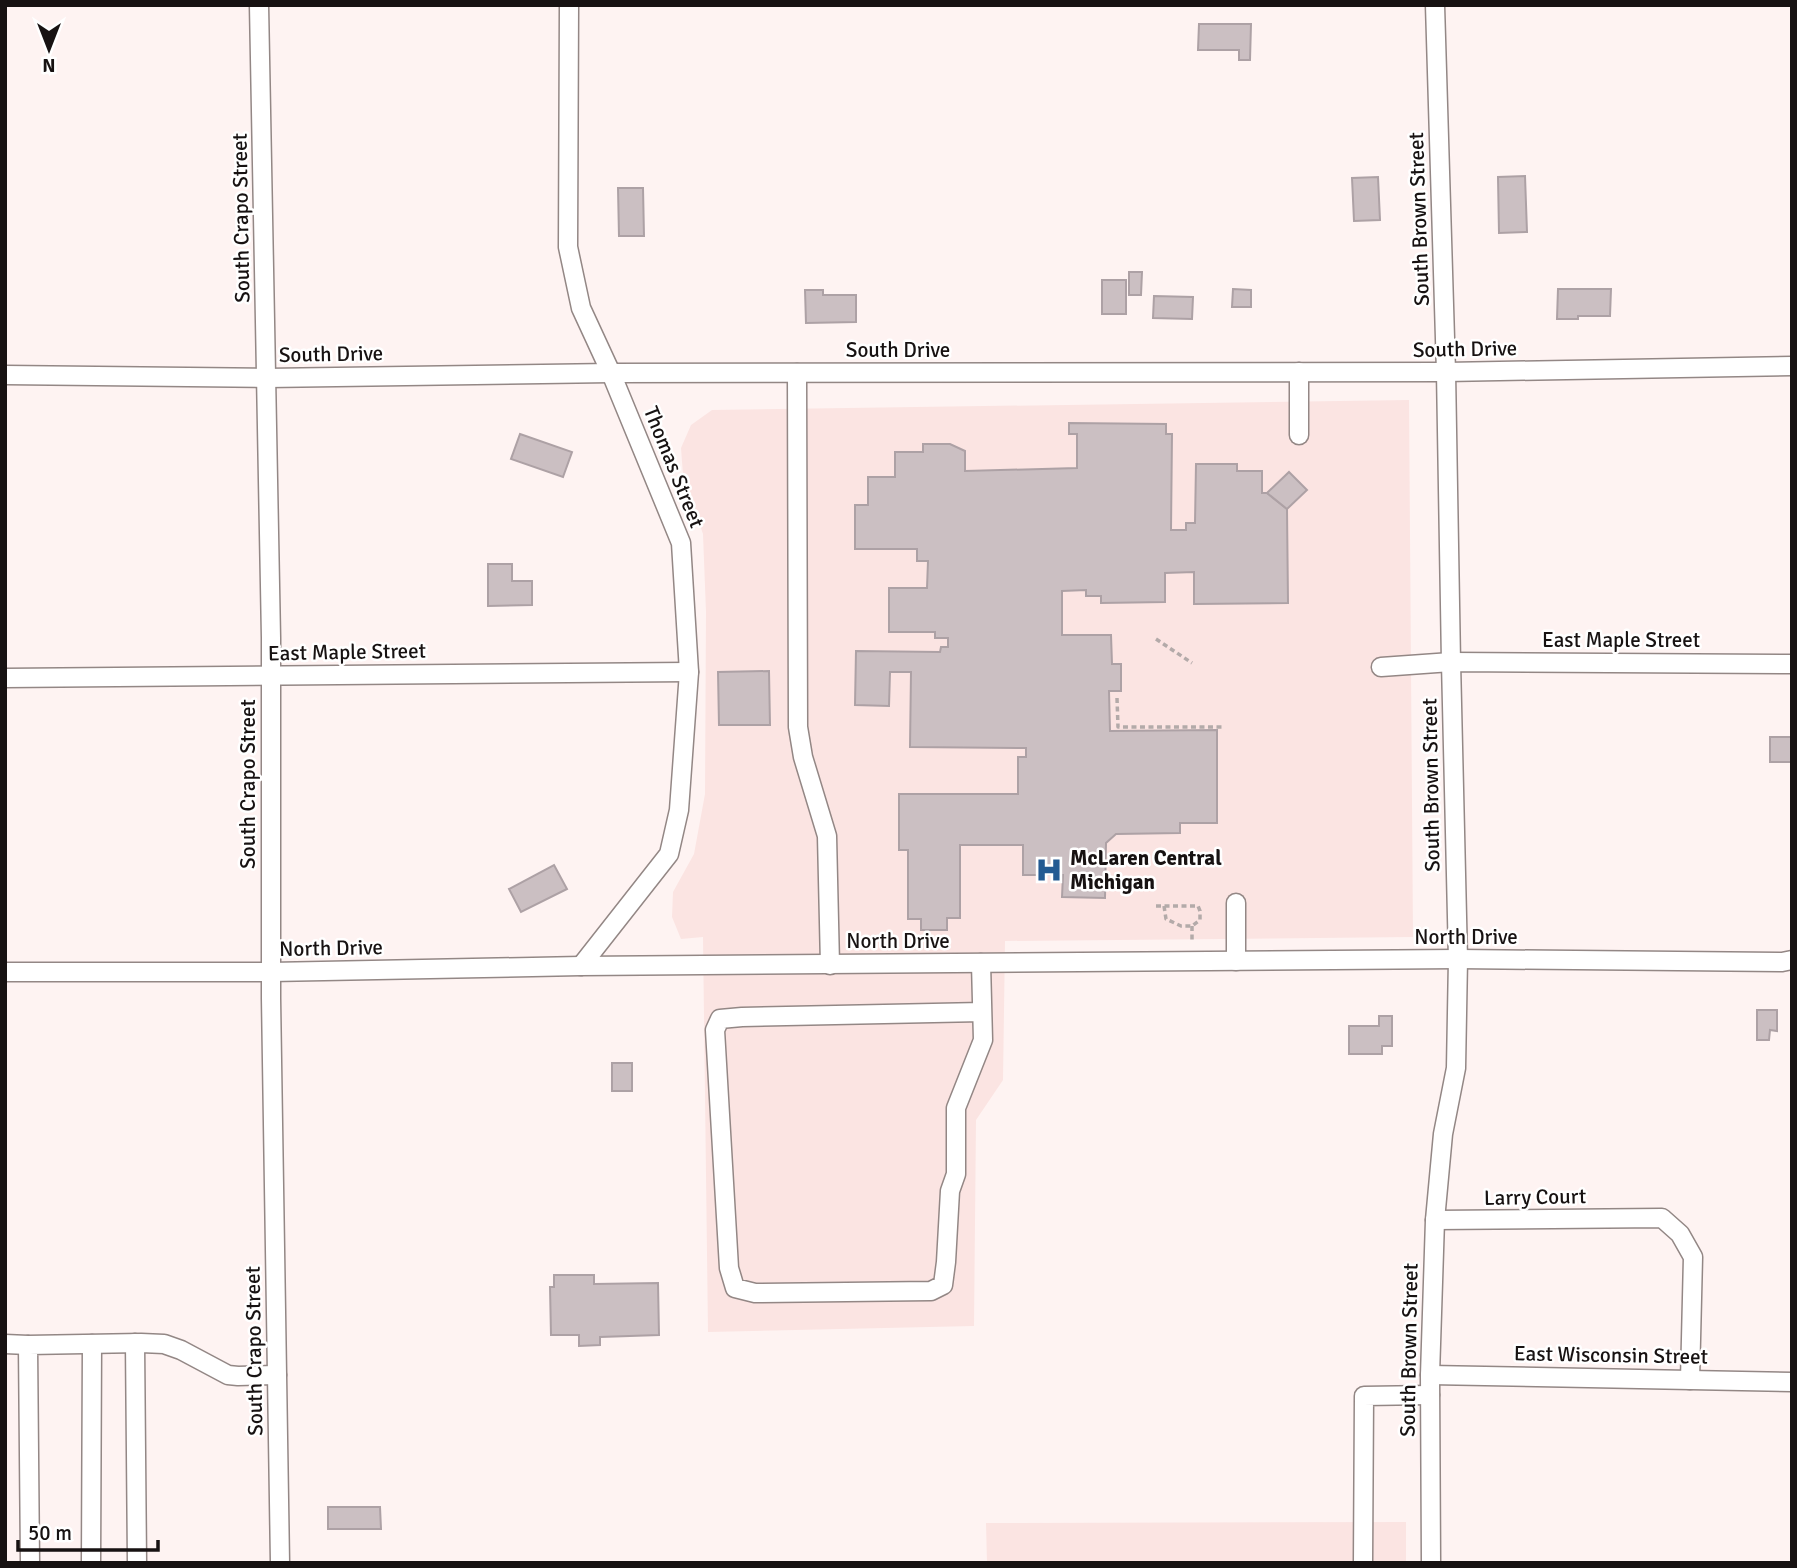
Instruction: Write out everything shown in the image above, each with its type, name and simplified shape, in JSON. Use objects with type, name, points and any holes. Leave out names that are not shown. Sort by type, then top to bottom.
[{"type":"street","name":"South Crapo Street","points":[[259,5],[267,378],[271,972],[280,1563]]},
{"type":"street","name":"Thomas Street","points":[[569,5],[568,247],[581,308],[611,373],[681,543],[689,672],[679,810],[669,854],[581,966]]},
{"type":"street","name":"South Brown Street","points":[[1431,1563],[1430,1375],[1435,1220],[1443,1134],[1456,1068],[1458,959],[1447,372],[1435,5]]},
{"type":"street","name":"South Drive","points":[[5,375],[267,378],[611,373],[1447,372],[1792,366]]},
{"type":"street","points":[[1299,372],[1299,435]]},
{"type":"street","points":[[797,373],[798,727],[803,757],[827,836],[830,965]]},
{"type":"street","name":"East Maple Street","points":[[1381,667],[1451,662],[1792,664]]},
{"type":"street","name":"East Maple Street","points":[[5,678],[689,672]]},
{"type":"street","points":[[1236,903],[1236,961]]},
{"type":"street","name":"North Drive","points":[[5,972],[271,972],[581,966],[1458,959],[1792,960]]},
{"type":"street","points":[[981,963],[983,1040],[956,1108],[956,1174],[950,1191],[943,1285],[931,1291],[755,1293],[735,1288],[729,1268],[716,1057],[715,1030],[720,1019],[982,1012]]},
{"type":"street","name":"Larry Court","points":[[1435,1220],[1662,1218],[1680,1234],[1693,1257],[1690,1380]]},
{"type":"street","points":[[135,1343],[137,1563]]},
{"type":"street","points":[[92,1344],[92,1563]]},
{"type":"street","points":[[5,1345],[163,1344],[181,1350],[228,1375],[277,1375]]},
{"type":"street","points":[[28,1345],[30,1563]]},
{"type":"street","name":"East Wisconsin Street","points":[[1430,1375],[1792,1382]]},
{"type":"street","points":[[1363,1563],[1364,1396],[1430,1395]]},
{"type":"path","points":[[1156,639],[1192,663]]},
{"type":"path","points":[[1117,698],[1118,727],[1224,727]]},
{"type":"path","points":[[1156,906],[1164,906],[1198,906],[1200,919],[1192,926],[1181,926],[1166,919],[1164,906]]},
{"type":"path","points":[[1192,926],[1192,942]]},
{"type":"shaded area","name":"McLaren Central Michigan","points":[[1409,400],[1413,937],[1005,941],[1003,1080],[976,1120],[974,1326],[708,1332],[703,937],[681,939],[672,917],[673,892],[694,854],[705,794],[706,612],[703,534],[683,475],[681,448],[691,425],[712,410]]},
{"type":"shaded area","points":[[1406,1522],[1406,1563],[987,1563],[986,1523]]},
{"type":"building","points":[[1199,24],[1251,24],[1250,60],[1239,60],[1239,50],[1198,50]]},
{"type":"building","points":[[1525,176],[1527,232],[1499,233],[1498,177]]},
{"type":"building","points":[[1378,177],[1380,220],[1354,221],[1352,178]]},
{"type":"building","points":[[618,188],[643,188],[644,236],[619,236]]},
{"type":"building","points":[[1129,272],[1142,272],[1141,295],[1129,295]]},
{"type":"building","points":[[1102,280],[1126,280],[1126,314],[1102,314]]},
{"type":"building","points":[[1233,289],[1251,290],[1251,307],[1232,307]]},
{"type":"building","points":[[1558,289],[1611,289],[1610,316],[1557,319]]},
{"type":"building","points":[[805,290],[823,290],[823,295],[856,295],[856,322],[806,323]]},
{"type":"building","points":[[1154,296],[1193,297],[1192,319],[1153,318]]},
{"type":"building","name":"McLaren Central Michigan","points":[[1069,423],[1166,424],[1166,434],[1172,434],[1171,530],[1186,530],[1186,523],[1195,523],[1196,464],[1237,464],[1237,471],[1262,471],[1262,493],[1267,493],[1287,509],[1288,603],[1194,604],[1194,572],[1165,573],[1165,602],[1101,603],[1101,596],[1086,596],[1086,590],[1062,591],[1062,635],[1111,635],[1112,664],[1121,664],[1121,691],[1109,691],[1110,731],[1217,730],[1217,823],[1180,823],[1180,833],[1116,834],[1106,843],[1105,898],[1062,897],[1063,875],[1023,875],[1023,845],[960,845],[960,918],[947,918],[947,930],[921,930],[921,919],[908,919],[908,850],[899,850],[899,794],[1018,794],[1018,757],[1026,757],[1026,748],[910,747],[911,672],[890,672],[889,706],[855,705],[856,651],[940,652],[941,647],[948,647],[948,638],[935,638],[935,632],[889,632],[889,588],[927,588],[928,561],[917,561],[917,549],[855,549],[855,505],[868,505],[868,477],[895,477],[895,452],[923,452],[923,444],[950,444],[965,451],[965,471],[1077,468],[1077,434],[1069,434]]},
{"type":"building","points":[[520,434],[572,452],[563,477],[511,459]]},
{"type":"building","points":[[1289,472],[1307,490],[1287,509],[1267,493]]},
{"type":"building","points":[[488,564],[512,564],[512,581],[532,581],[532,605],[488,606]]},
{"type":"building","points":[[769,671],[770,725],[719,725],[718,672]]},
{"type":"building","points":[[1770,737],[1792,737],[1792,762],[1770,762]]},
{"type":"building","points":[[554,865],[567,889],[521,912],[509,889]]},
{"type":"building","points":[[1757,1010],[1777,1010],[1777,1031],[1770,1030],[1769,1040],[1757,1040]]},
{"type":"building","points":[[1379,1016],[1392,1016],[1392,1046],[1382,1046],[1382,1054],[1349,1054],[1349,1026],[1379,1026]]},
{"type":"building","points":[[612,1063],[632,1063],[632,1091],[612,1091]]},
{"type":"building","points":[[554,1275],[594,1275],[594,1284],[658,1283],[659,1335],[600,1337],[600,1345],[579,1346],[579,1335],[551,1335],[550,1287],[554,1287]]},
{"type":"building","points":[[328,1507],[380,1507],[381,1529],[328,1529]]},
{"type":"place","name":"McLaren Central Michigan","points":[[1049,870]]}]
